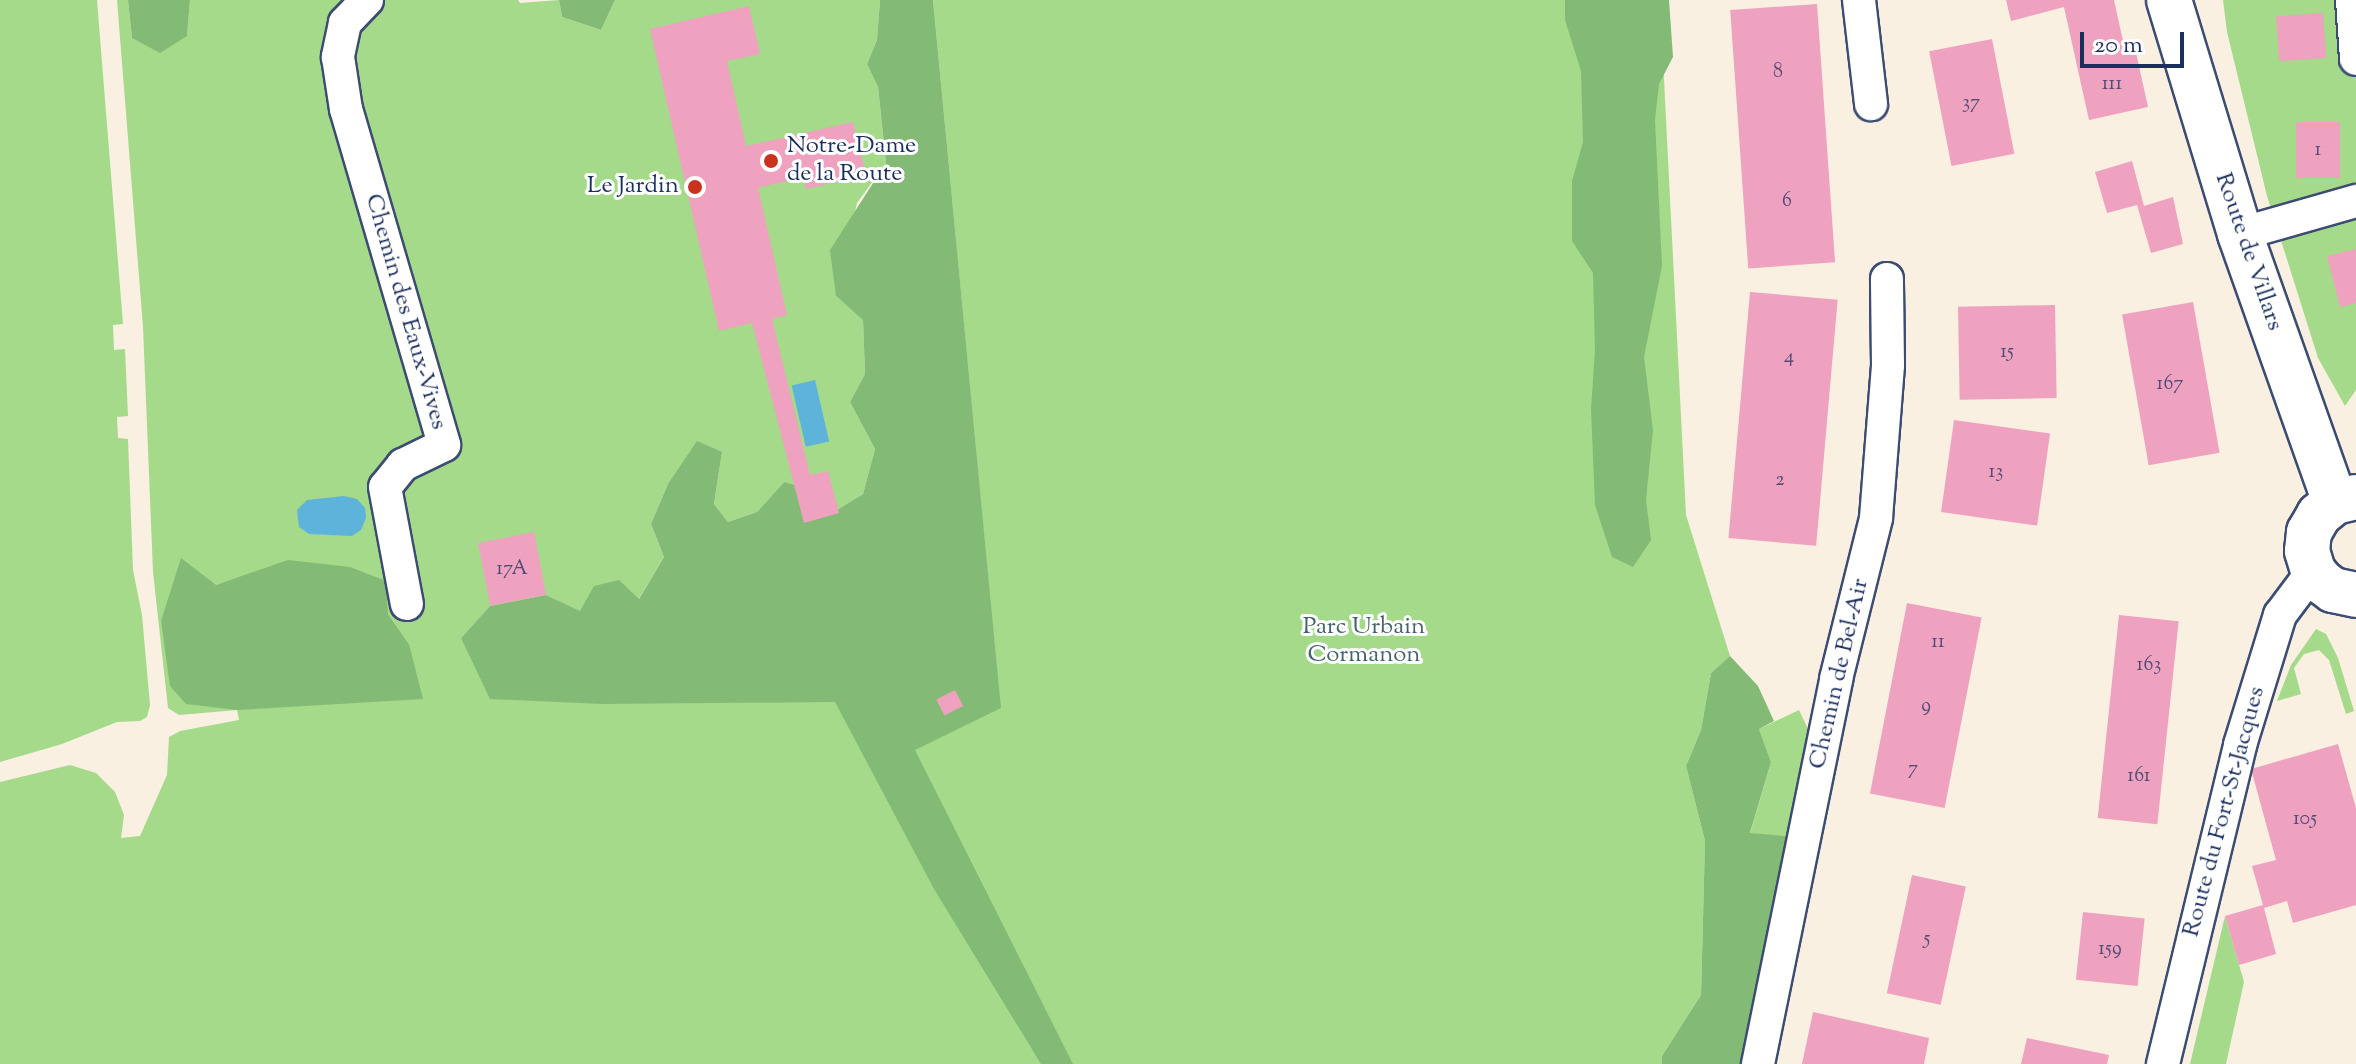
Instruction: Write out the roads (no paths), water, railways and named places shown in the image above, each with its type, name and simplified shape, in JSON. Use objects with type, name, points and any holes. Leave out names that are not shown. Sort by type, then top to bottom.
[{"type":"main road","name":"Route de Villars","points":[[2169,0],[2240,234],[2345,500]]},
{"type":"main road","points":[[2345,500],[2319,515],[2309,532],[2307,551],[2313,571],[2333,590],[2356,595]]},
{"type":"street","name":"Chemin des Eaux-Vives","points":[[367,0],[345,23],[340,46],[338,57],[346,109],[444,445],[403,465],[385,487],[407,604]]},
{"type":"street","points":[[1859,0],[1871,104]]},
{"type":"street","points":[[2352,0],[2356,59]]},
{"type":"street","points":[[2240,234],[2356,201]]},
{"type":"street","name":"Chemin de Bel-Air","points":[[1758,1064],[1836,679],[1876,518],[1888,365],[1887,279]]},
{"type":"street","name":"Route du Fort-St-Jacques","points":[[2163,1064],[2244,731],[2280,615],[2313,571]]},
{"type":"water","points":[[815,380],[829,441],[806,447],[792,385]]},
{"type":"water","points":[[344,496],[357,499],[365,508],[366,518],[361,530],[352,536],[309,534],[299,527],[297,510],[307,500]]},
{"type":"place","name":"Notre-Dame de la Route","points":[[771,161]]},
{"type":"place","name":"Le Jardin","points":[[695,187]]},
{"type":"park label","name":"Parc Urbain Cormanon","points":[[1364,642]]}]
